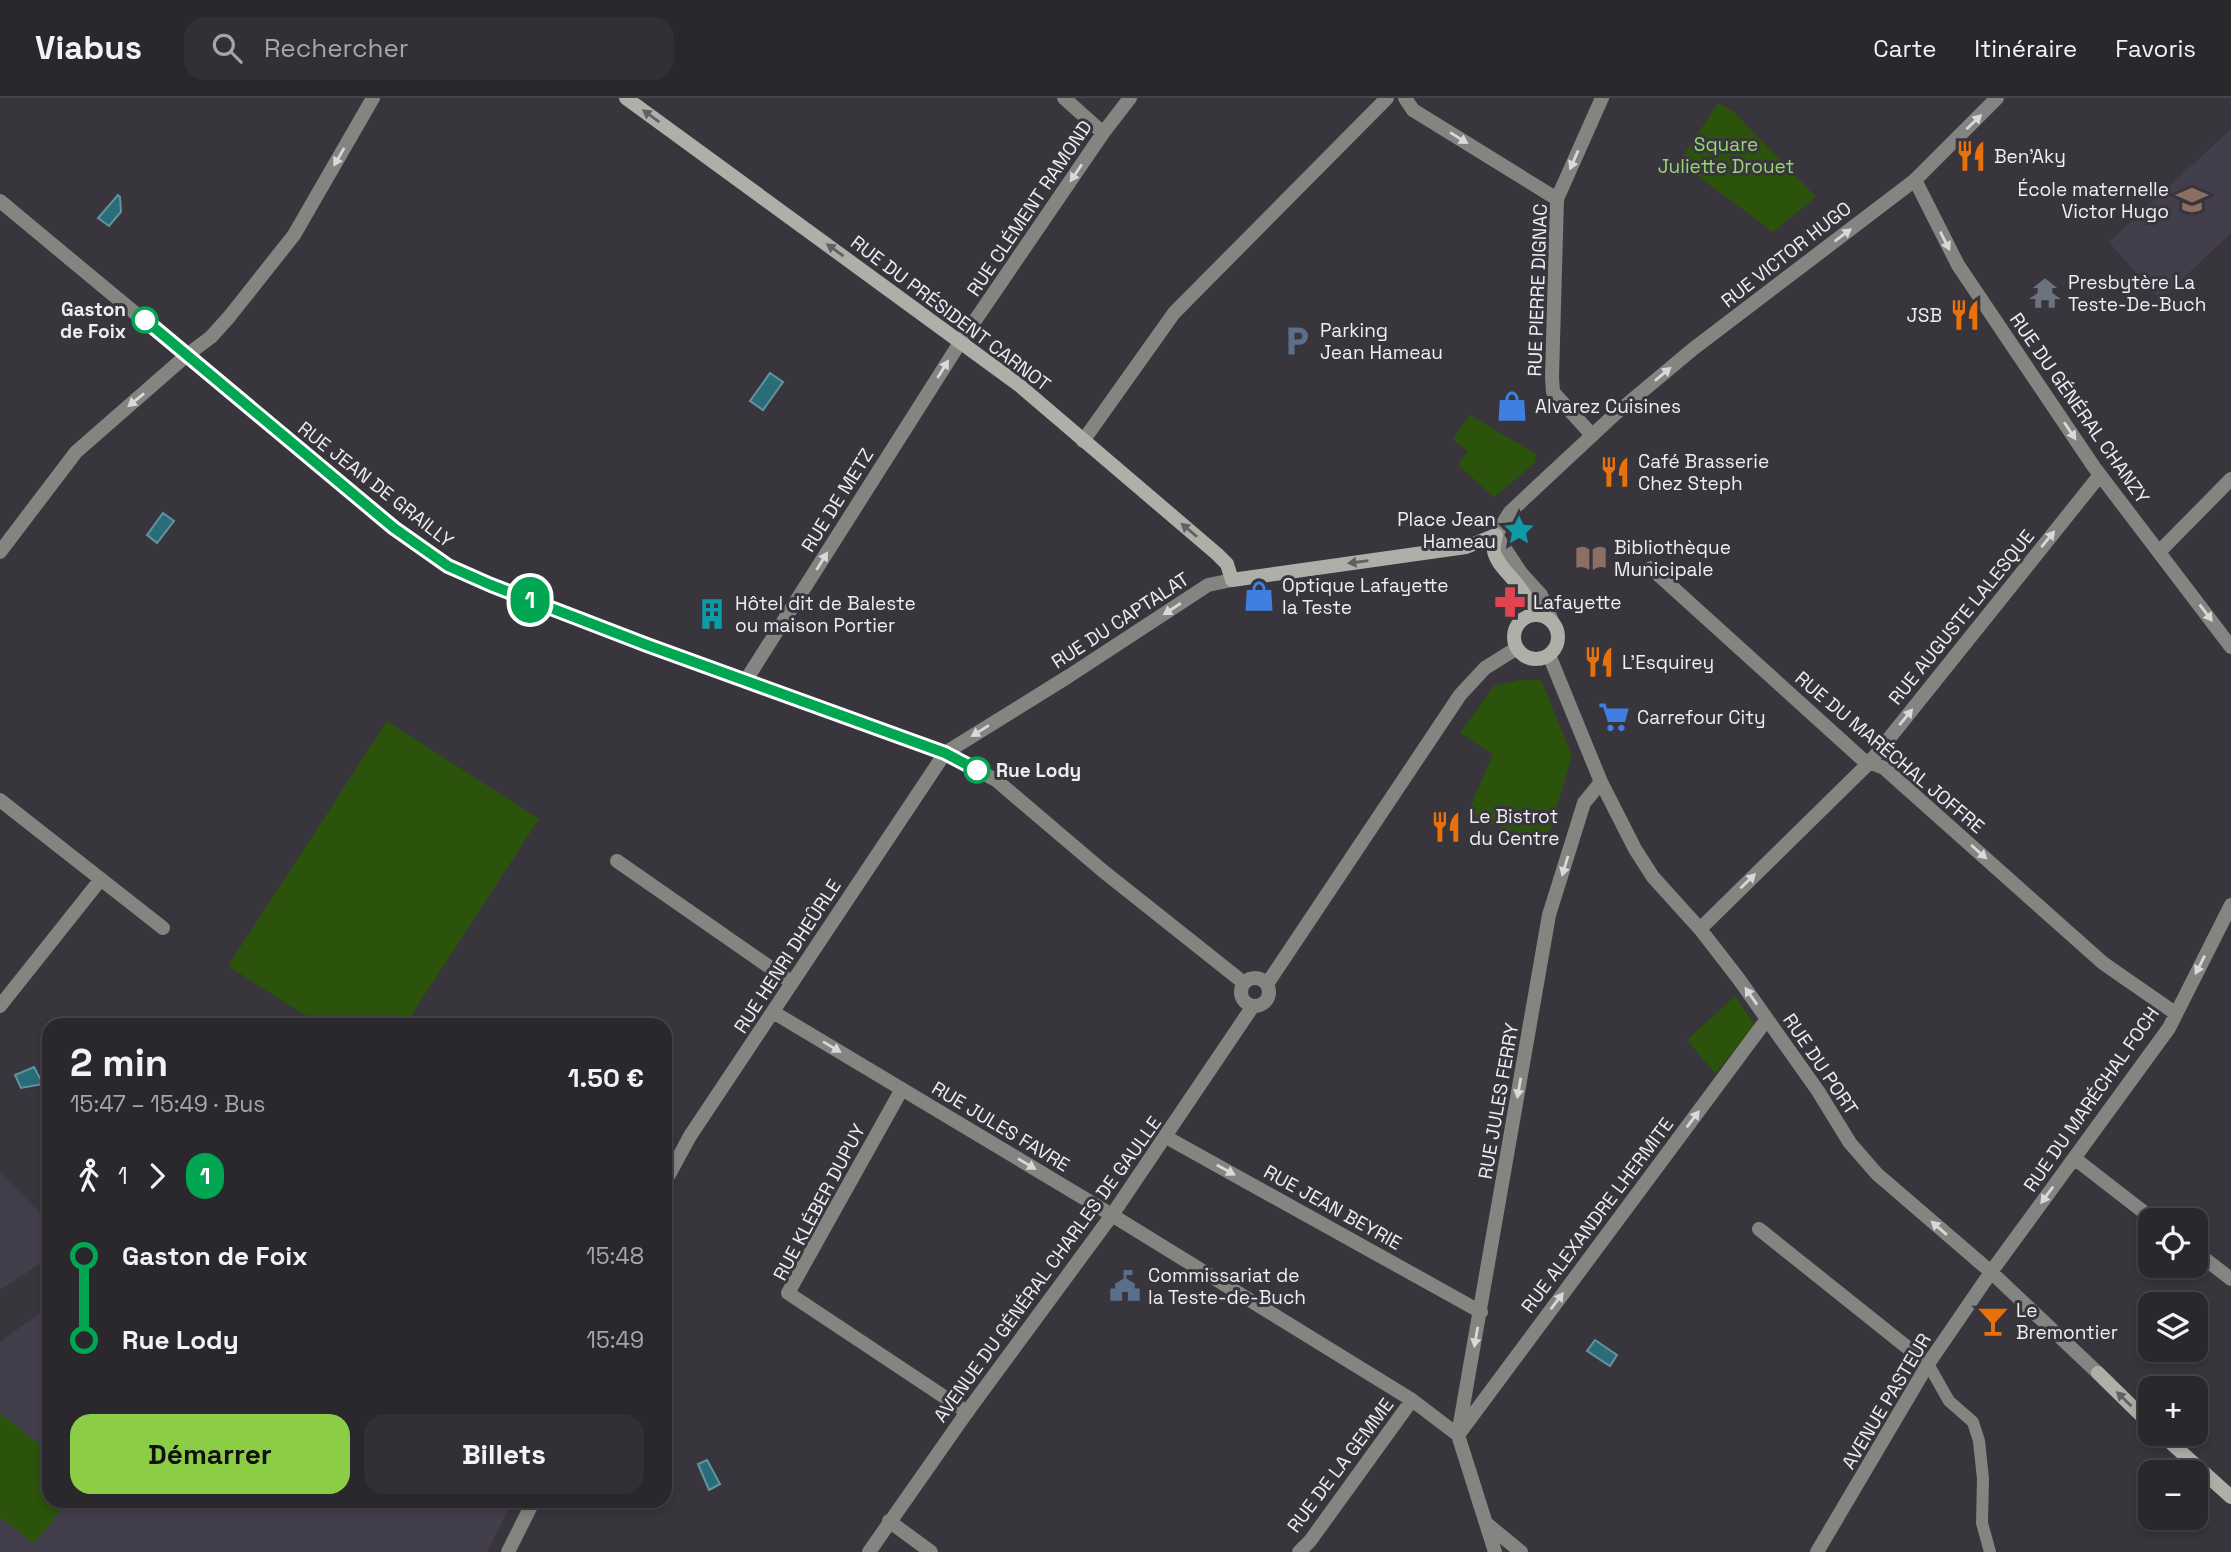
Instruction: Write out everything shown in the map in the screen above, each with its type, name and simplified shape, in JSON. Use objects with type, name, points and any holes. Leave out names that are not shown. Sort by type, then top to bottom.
[{"type":"main road","name":"RUE DU PRÉSIDENT CARNOT","points":[[626,98],[1019,385],[1217,554],[1227,564],[1233,580]]},
{"type":"main road","name":"RUE DU CAPTALAT","points":[[1233,580],[1466,547],[1496,534]]},
{"type":"main road","points":[[1496,534],[1493,550],[1528,598],[1532,615]]},
{"type":"main road","points":[[1525,617],[1546,617],[1552,621],[1559,639],[1549,655],[1542,658],[1528,657],[1517,648],[1514,641],[1516,627],[1525,617]]},
{"type":"main road","name":"RUE DU PORT","points":[[2098,1373],[2138,1412]]},
{"type":"main road","points":[[2174,1446],[2231,1497]]},
{"type":"street","points":[[0,552],[76,452],[211,337],[229,317],[294,235],[373,98]]},
{"type":"street","points":[[1064,98],[1103,133]]},
{"type":"street","name":"RUE CLÉMENT RAMOND","points":[[961,341],[1103,133],[1130,98]]},
{"type":"street","points":[[1083,441],[1174,313],[1387,98]]},
{"type":"street","points":[[1405,98],[1413,110],[1557,199]]},
{"type":"street","name":"RUE PIERRE DIGNAC","points":[[1592,435],[1553,392],[1557,199],[1602,98]]},
{"type":"street","name":"RUE VICTOR HUGO","points":[[1592,435],[1693,349],[1915,180],[1997,98]]},
{"type":"street","name":"RUE DU GÉNÉRAL CHANZY","points":[[1915,180],[1958,265],[2099,475],[2160,551],[2231,647]]},
{"type":"street","name":"RUE JEAN DE GRAILLY","points":[[0,201],[394,528],[448,566],[647,645],[945,753]]},
{"type":"street","name":"RUE DE METZ","points":[[746,680],[961,341]]},
{"type":"street","points":[[1552,621],[1541,596],[1521,573],[1496,534],[1510,512],[1592,435]]},
{"type":"street","name":"RUE AUGUSTE LALESQUE","points":[[1700,929],[1871,761],[2099,475]]},
{"type":"street","points":[[2160,551],[2231,478]]},
{"type":"street","name":"RUE DU MARÉCHAL JOFFRE","points":[[1651,568],[1862,759],[1884,768],[2103,963],[2175,1013]]},
{"type":"street","name":"RUE DU CAPTALAT","points":[[945,753],[1208,585],[1233,580]]},
{"type":"street","points":[[1267,984],[1460,695],[1485,668],[1517,648]]},
{"type":"street","name":"RUE DU PORT","points":[[1549,655],[1601,782],[1634,849],[1653,877],[1700,929],[1767,1019],[1818,1091],[1850,1143],[1877,1174],[1991,1272],[2098,1373]]},
{"type":"street","points":[[945,753],[996,780],[1103,871],[1244,983]]},
{"type":"street","name":"RUE HENRI DHEÛRLE","points":[[672,1169],[690,1136],[791,982],[945,753]]},
{"type":"street","name":"RUE JULES FERRY","points":[[1458,1435],[1549,915],[1584,803],[1601,782]]},
{"type":"street","points":[[0,800],[163,928]]},
{"type":"street","points":[[617,860],[791,982]]},
{"type":"street","points":[[0,1006],[101,879]]},
{"type":"street","name":"RUE DU MARÉCHAL FOCH","points":[[1991,1272],[2169,1028],[2231,905]]},
{"type":"street","points":[[1258,978],[1267,984],[1269,992],[1266,1001],[1258,1006],[1253,1006],[1242,998],[1241,989],[1250,979],[1258,978]]},
{"type":"street","name":"AVENUE DU GÉNÉRAL CHARLES DE GAULLE","points":[[869,1552],[967,1412],[1112,1215],[1253,1006]]},
{"type":"street","name":"RUE JULES FAVRE","points":[[773,1012],[1112,1215],[1412,1400],[1458,1435]]},
{"type":"street","name":"RUE ALEXANDRE LHERMITE","points":[[1458,1435],[1767,1019]]},
{"type":"street","name":"RUE KLÉBER DUPUY","points":[[902,1089],[788,1293],[967,1412]]},
{"type":"street","name":"RUE JEAN BEYRIE","points":[[1166,1136],[1480,1312]]},
{"type":"street","points":[[2074,1158],[2139,1208]]},
{"type":"street","points":[[1759,1229],[1928,1364],[1949,1401],[1973,1422],[1979,1441],[1983,1479],[1982,1523],[1990,1552]]},
{"type":"street","points":[[2208,1261],[2231,1279]]},
{"type":"street","name":"AVENUE PASTEUR","points":[[1817,1552],[1928,1364],[1991,1272]]},
{"type":"street","name":"RUE DE LA GEMME","points":[[1299,1552],[1310,1541],[1412,1400]]},
{"type":"street","points":[[1458,1435],[1495,1552]]},
{"type":"street","points":[[508,1552],[530,1508]]},
{"type":"street","points":[[890,1521],[931,1552]]},
{"type":"street","points":[[1487,1524],[1521,1552]]},
{"type":"shaded area","name":"École maternelle Victor Hugo","points":[[2231,129],[2231,233],[2160,300],[2109,242]]},
{"type":"shaded area","points":[[0,1173],[42,1215],[42,1263],[0,1290]]},
{"type":"shaded area","points":[[42,1311],[42,1508],[509,1508],[487,1552],[0,1552],[0,1342]]},
{"type":"green space","name":"Square Juliette Drouet","points":[[1718,103],[1734,112],[1816,197],[1773,232],[1679,162]]},
{"type":"green space","points":[[1470,415],[1536,454],[1535,463],[1494,497],[1458,465],[1468,452],[1453,439]]},
{"type":"green space","points":[[1519,680],[1541,680],[1572,756],[1546,842],[1466,816],[1493,754],[1460,733],[1494,686]]},
{"type":"green space","points":[[387,721],[539,819],[410,1018],[309,1018],[228,966]]},
{"type":"green space","points":[[1735,996],[1755,1025],[1715,1074],[1687,1040]]},
{"type":"green space","points":[[0,1413],[42,1446],[42,1508],[63,1508],[33,1544],[0,1517]]},
{"type":"water","points":[[118,195],[121,212],[109,226],[98,218]]},
{"type":"water","points":[[770,373],[783,382],[763,410],[750,401]]},
{"type":"water","points":[[163,513],[174,521],[157,543],[147,535]]},
{"type":"water","points":[[34,1067],[42,1084],[21,1088],[15,1075]]},
{"type":"water","points":[[1595,1340],[1617,1355],[1610,1366],[1587,1351]]},
{"type":"water","points":[[707,1460],[720,1484],[709,1490],[698,1464]]},
{"type":"bus line","name":"1","points":[[145,320],[394,528],[448,566],[647,645],[945,753],[977,770]]},
{"type":"place","name":"Ben'Aky","points":[[1971,156]]},
{"type":"place","name":"École maternelle Victor Hugo","points":[[2192,200]]},
{"type":"place","name":"Presbytère La Teste-De-Buch","points":[[2045,293]]},
{"type":"place","name":"JSB","points":[[1965,315]]},
{"type":"place","name":"Gaston de Foix","points":[[145,320]]},
{"type":"place","name":"Parking Jean Hameau","points":[[1297,341]]},
{"type":"place","name":"Alvarez Cuisines","points":[[1512,406]]},
{"type":"place","name":"Café Brasserie Chez Steph","points":[[1615,472]]},
{"type":"place","name":"Place Jean Hameau","points":[[1519,530]]},
{"type":"place","name":"Bibliothèque Municipale","points":[[1591,558]]},
{"type":"place","name":"Optique Lafayette la Teste","points":[[1259,596]]},
{"type":"place","name":"Lafayette","points":[[1510,602]]},
{"type":"place","name":"Hôtel dit de Baleste ou maison Portier","points":[[712,614]]},
{"type":"place","name":"L'Esquirey","points":[[1599,662]]},
{"type":"place","name":"Carrefour City","points":[[1614,717]]},
{"type":"place","name":"Rue Lody","points":[[977,770]]},
{"type":"place","name":"Le Bistrot du Centre","points":[[1446,827]]},
{"type":"place","name":"Commissariat de la Teste-de-Buch","points":[[1125,1286]]},
{"type":"place","name":"Le Bremontier","points":[[1993,1321]]}]
